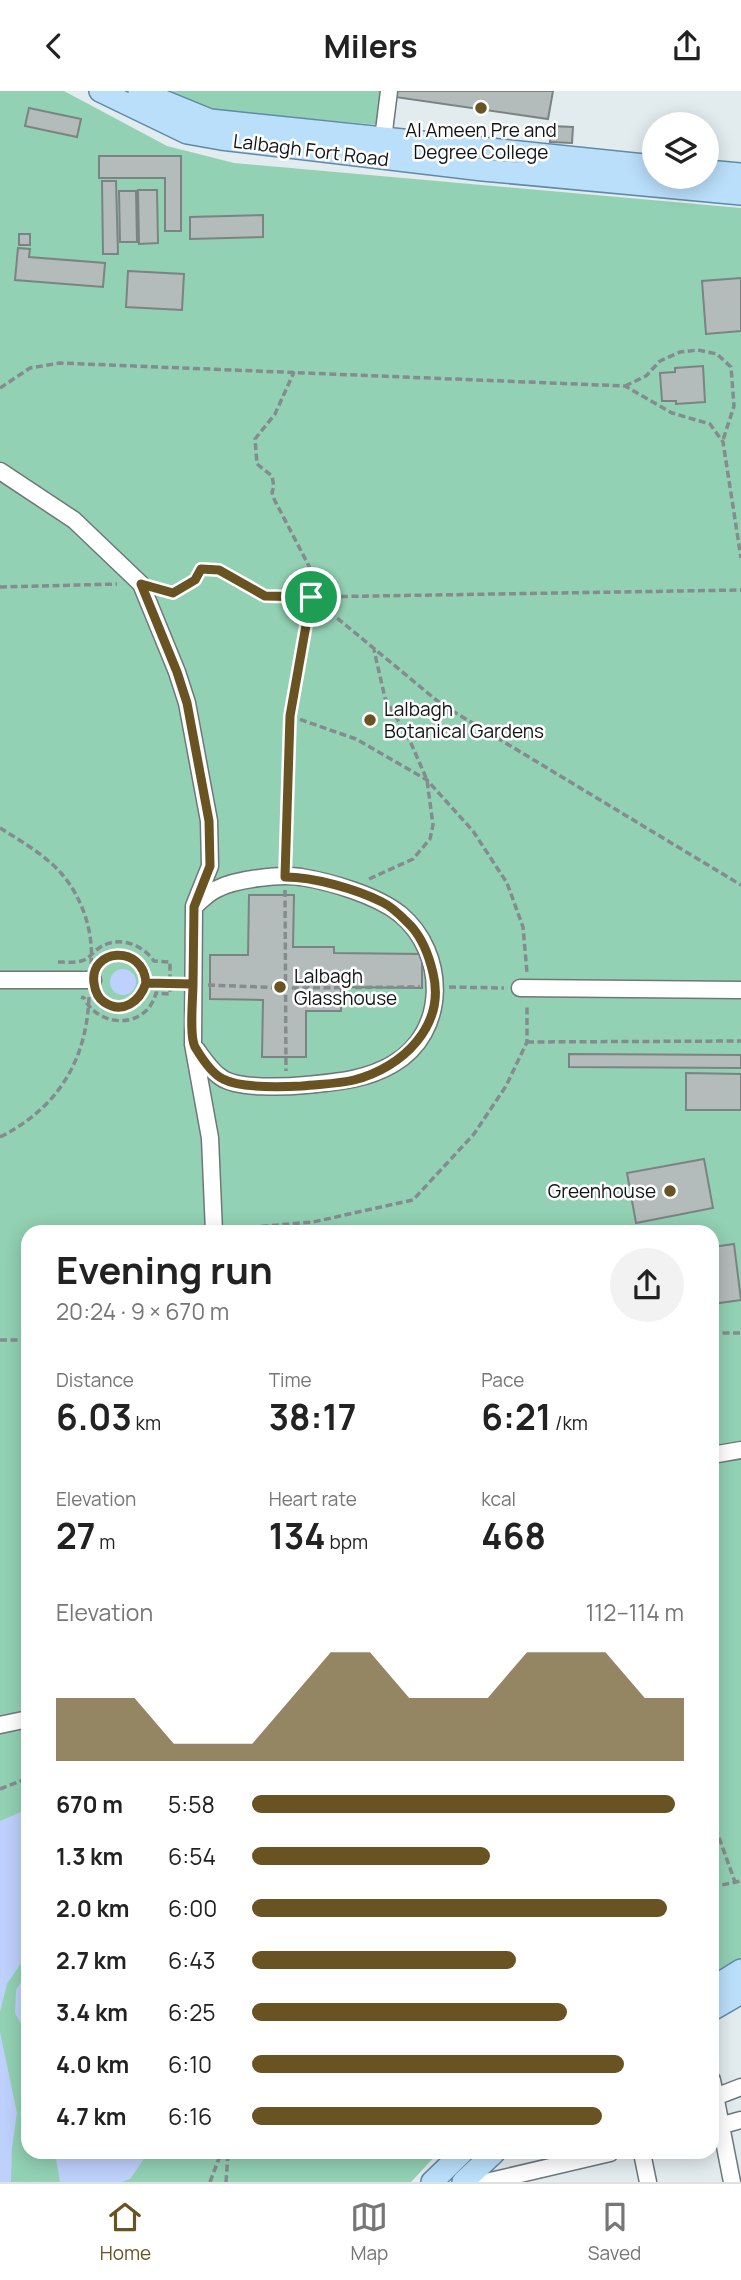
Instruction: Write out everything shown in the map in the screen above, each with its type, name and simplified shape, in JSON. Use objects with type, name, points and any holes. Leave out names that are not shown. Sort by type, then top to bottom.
[{"type":"main road","name":"Lalbagh Fort Road","points":[[100,91],[187,134],[483,170],[741,194]]},
{"type":"main road","name":"Lalbagh Fort Road","points":[[139,91],[210,120],[642,165]]},
{"type":"main road","points":[[719,172],[741,174]]},
{"type":"main road","points":[[719,1984],[741,1970]]},
{"type":"main road","points":[[719,2006],[741,1993]]},
{"type":"main road","points":[[432,2182],[456,2159]]},
{"type":"main road","points":[[463,2182],[488,2159]]},
{"type":"street","points":[[383,139],[389,91]]},
{"type":"street","points":[[0,471],[74,520],[141,584],[184,693],[209,821],[210,866],[194,907],[193,1044],[210,1138],[214,1225]]},
{"type":"street","points":[[193,1044],[206,1063],[222,1079],[250,1085],[286,1087],[352,1081],[395,1063],[414,1046],[428,1027],[436,987],[429,958],[409,924],[383,902],[344,888],[299,877],[241,881],[216,889],[194,907]]},
{"type":"street","points":[[0,980],[91,980]]},
{"type":"street","points":[[520,988],[741,990]]},
{"type":"street","points":[[719,1454],[741,1450]]},
{"type":"street","points":[[0,1725],[21,1720]]},
{"type":"street","points":[[719,2095],[741,2087]]},
{"type":"street","points":[[719,2126],[741,2120]]},
{"type":"street","points":[[719,2137],[733,2182]]},
{"type":"street","points":[[485,2182],[584,2159]]},
{"type":"street","points":[[643,2159],[648,2182]]},
{"type":"path","points":[[625,386],[646,376],[660,361],[680,352],[698,350],[717,354],[731,367],[734,406],[723,442],[741,558]]},
{"type":"path","points":[[0,388],[30,368],[60,363],[625,386],[673,413],[710,424],[723,442]]},
{"type":"path","points":[[286,1087],[285,877],[290,716],[311,597],[312,572],[273,497],[272,476],[257,464],[254,445],[255,439],[275,414],[293,372]]},
{"type":"path","points":[[0,587],[141,584],[173,593],[195,580],[201,569],[219,570],[265,596],[741,590]]},
{"type":"path","points":[[311,597],[441,703],[741,885]]},
{"type":"path","points":[[344,888],[413,859],[430,839],[433,825],[427,780],[410,741],[385,698],[374,649]]},
{"type":"path","points":[[0,828],[61,873],[80,905],[91,939],[91,980],[85,1036],[80,1053],[50,1099],[17,1128],[0,1137]]},
{"type":"path","points":[[121,955],[137,961],[145,975],[146,983],[142,994],[134,1003],[124,1007],[112,1006],[102,1000],[91,980],[105,959],[121,955]]},
{"type":"path","points":[[146,983],[286,988],[520,988]]},
{"type":"path","points":[[527,1042],[741,1041]]},
{"type":"path","points":[[719,1333],[741,1333]]},
{"type":"path","points":[[0,1340],[21,1340]]},
{"type":"path","points":[[0,1789],[21,1781]]},
{"type":"path","points":[[719,1837],[735,1882]]},
{"type":"path","points":[[719,1885],[741,1881]]},
{"type":"path","points":[[210,2182],[219,2159]]},
{"type":"path","points":[[226,2182],[228,2159]]},
{"type":"green space","name":"Lalbagh Botanical Gardens","points":[[0,91],[64,91],[167,146],[234,163],[741,208],[741,1959],[719,1972],[719,1225],[21,1225],[21,2159],[432,2159],[411,2182],[0,2182]]},
{"type":"green space","points":[[171,91],[383,91],[379,125],[211,110]]},
{"type":"water","points":[[123,969],[132,973],[136,982],[132,991],[123,995],[114,991],[110,982],[114,973]]},
{"type":"water","points":[[21,1812],[21,1963],[7,1984],[0,2012],[0,1821]]},
{"type":"water","points":[[21,1982],[21,2024],[15,2013],[16,1990]]},
{"type":"water","points":[[0,2032],[17,2113],[11,2182],[0,2182]]},
{"type":"water","points":[[56,2159],[144,2159],[130,2179],[122,2182],[60,2182]]},
{"type":"building","points":[[396,91],[553,91],[548,119],[395,97]]},
{"type":"building","points":[[29,108],[81,119],[77,137],[25,126]]},
{"type":"building","points":[[551,126],[573,127],[572,143],[550,142]]},
{"type":"building","points":[[99,156],[181,156],[181,231],[165,231],[165,178],[99,178]]},
{"type":"building","points":[[102,181],[116,181],[118,254],[103,254]]},
{"type":"building","points":[[138,190],[157,190],[158,243],[139,244]]},
{"type":"building","points":[[119,191],[136,191],[137,242],[120,242]]},
{"type":"building","points":[[263,215],[263,237],[190,239],[190,217]]},
{"type":"building","points":[[19,234],[30,234],[30,245],[19,245]]},
{"type":"building","points":[[18,248],[30,249],[29,257],[105,263],[103,287],[15,280]]},
{"type":"building","points":[[128,271],[184,274],[182,310],[126,307]]},
{"type":"building","points":[[741,278],[741,331],[706,334],[702,281]]},
{"type":"building","points":[[703,366],[705,402],[676,404],[676,401],[662,401],[660,373],[675,372],[675,368]]},
{"type":"building","points":[[249,895],[294,895],[293,947],[334,947],[334,953],[422,954],[422,988],[341,987],[341,1011],[306,1011],[306,1057],[262,1057],[263,1000],[210,999],[210,955],[248,955]]},
{"type":"building","points":[[569,1054],[741,1055],[741,1068],[569,1067]]},
{"type":"building","points":[[686,1073],[741,1074],[741,1110],[686,1110]]},
{"type":"building","name":"Greenhouse","points":[[704,1159],[713,1208],[636,1223],[627,1173]]},
{"type":"building","points":[[734,1244],[741,1300],[719,1303],[719,1246]]},
{"type":"place","name":"Al Ameen Pre and Degree College","points":[[481,108]]},
{"type":"place","name":"Lalbagh Botanical Gardens","points":[[370,720]]},
{"type":"place","name":"Lalbagh Glasshouse","points":[[280,987]]},
{"type":"place","name":"Greenhouse","points":[[670,1191]]},
{"type":"route","points":[[311,597],[265,596],[219,570],[201,569],[195,580],[173,593],[141,584],[187,703],[209,821],[210,866],[194,907],[193,984],[146,983],[142,994],[134,1003],[124,1007],[112,1006],[102,1000],[95,991],[95,972],[105,959],[113,955],[130,956],[137,961],[142,967],[146,983],[193,984],[193,1044],[206,1063],[222,1079],[250,1085],[286,1087],[352,1081],[374,1074],[395,1063],[414,1046],[428,1027],[434,1007],[436,987],[429,958],[416,932],[401,915],[383,902],[347,889],[299,877],[285,877],[290,716],[311,597]]}]
